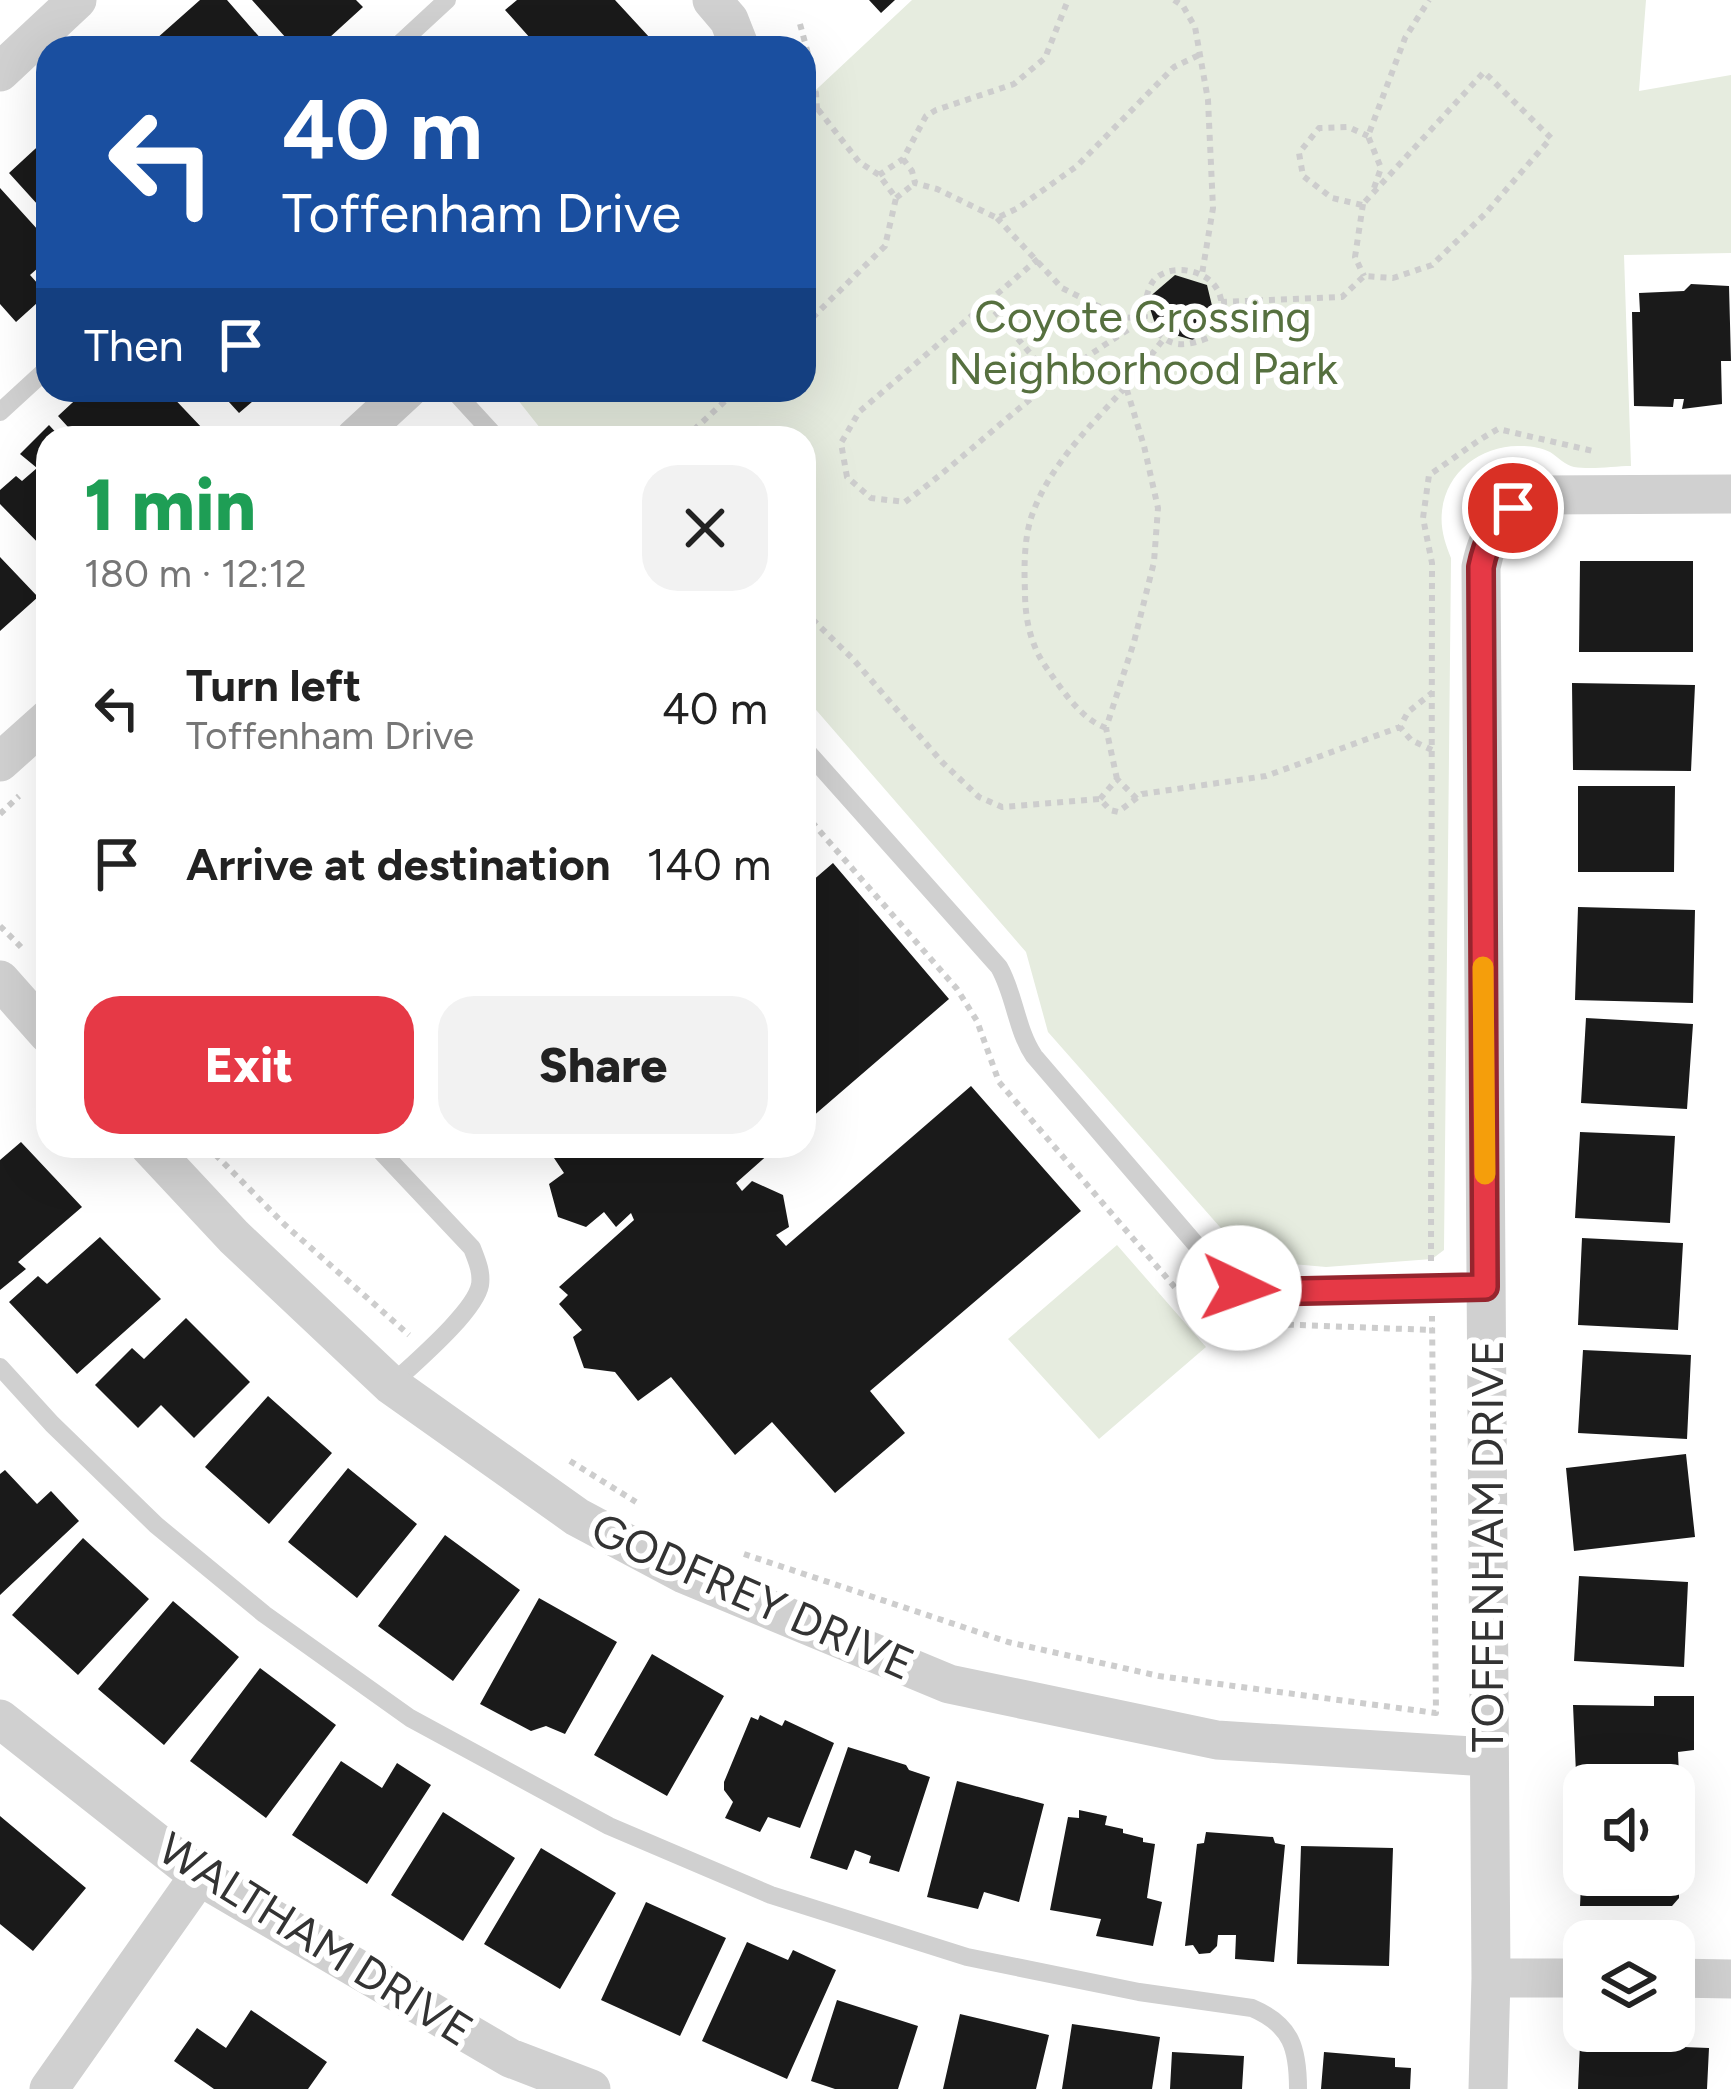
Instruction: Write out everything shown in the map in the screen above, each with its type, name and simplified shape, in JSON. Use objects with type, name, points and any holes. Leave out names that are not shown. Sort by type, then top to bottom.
[{"type":"street","points":[[712,0],[735,36]]},
{"type":"street","points":[[0,72],[54,8]]},
{"type":"street","points":[[368,426],[394,402]]},
{"type":"street","name":"TOFFENHAM DRIVE","points":[[1489,2089],[1481,567],[1488,539],[1503,517],[1539,495],[1731,494]]},
{"type":"street","points":[[0,762],[36,730]]},
{"type":"street","points":[[0,980],[36,1020]]},
{"type":"street","name":"GODFREY DRIVE","points":[[160,1158],[234,1237],[391,1385],[577,1517],[684,1574],[950,1684],[1217,1741],[1488,1757]]},
{"type":"street","name":"WALTHAM DRIVE","points":[[0,1719],[199,1876],[510,2058],[591,2089]]},
{"type":"street","points":[[49,2089],[199,1876]]},
{"type":"street","points":[[1491,1978],[1563,1978]]},
{"type":"street","points":[[1695,1978],[1731,1979]]},
{"type":"lane","points":[[408,36],[448,0]]},
{"type":"lane","points":[[0,412],[36,379]]},
{"type":"lane","points":[[464,402],[486,426]]},
{"type":"lane","points":[[816,761],[999,967],[1034,1056],[1229,1283],[1257,1292],[1485,1287]]},
{"type":"lane","points":[[387,1158],[472,1248],[480,1283],[467,1310],[391,1385]]},
{"type":"lane","points":[[0,1367],[156,1525],[264,1614],[410,1718],[609,1826],[771,1895],[968,1957],[1267,2014],[1291,2038],[1298,2089]]},
{"type":"path","points":[[879,175],[903,159],[926,116],[1014,84],[1045,58],[1068,0]]},
{"type":"path","points":[[1174,0],[1195,27],[1208,100],[1213,208],[1202,274]]},
{"type":"path","points":[[1364,276],[1355,256],[1362,205],[1381,168],[1368,136],[1405,38],[1429,0]]},
{"type":"path","points":[[800,24],[803,36]]},
{"type":"path","points":[[998,218],[1077,166],[1174,68],[1199,55]]},
{"type":"path","points":[[1221,302],[1342,297],[1364,276],[1393,278],[1432,265],[1551,138],[1484,72],[1362,205]]},
{"type":"path","points":[[816,93],[818,108],[859,162],[879,175],[896,198]]},
{"type":"path","points":[[1362,205],[1332,198],[1303,176],[1299,153],[1319,128],[1348,127],[1368,136]]},
{"type":"path","points":[[903,159],[915,183]]},
{"type":"path","points":[[915,183],[998,218],[1062,287],[1120,317],[1145,320]]},
{"type":"path","points":[[816,314],[885,246],[896,198],[915,183]]},
{"type":"path","points":[[1038,259],[859,412],[841,443],[847,478],[871,498],[905,502],[1050,384],[1145,320]]},
{"type":"path","points":[[1174,270],[1202,274],[1217,287],[1221,302],[1223,308],[1208,338],[1185,347],[1162,340],[1145,320],[1144,306],[1155,280],[1174,270]]},
{"type":"path","points":[[987,302],[1050,376],[1050,384]]},
{"type":"path","points":[[1106,728],[1095,724],[1066,695],[1042,661],[1025,620],[1024,567],[1031,518],[1053,474],[1162,340]]},
{"type":"path","points":[[1126,387],[1158,508],[1154,562],[1106,728],[1117,779],[1137,799]]},
{"type":"path","points":[[698,426],[724,402]]},
{"type":"path","points":[[741,1553],[1008,1642],[1159,1676],[1436,1713],[1432,563],[1423,518],[1429,475],[1498,429],[1593,451]]},
{"type":"path","points":[[816,622],[979,797],[1002,807],[1100,799],[1117,779]]},
{"type":"path","points":[[1100,799],[1118,812],[1142,794],[1266,776],[1400,728],[1408,712],[1433,692]]},
{"type":"path","points":[[1400,728],[1411,740],[1432,750]]},
{"type":"path","points":[[220,1158],[284,1224],[426,1351]]},
{"type":"path","points":[[558,1454],[651,1511]]},
{"type":"green space","name":"Coyote Crossing Neighborhood Park","points":[[912,0],[1646,0],[1639,91],[1731,75],[1731,253],[1624,255],[1631,466],[1574,467],[1544,449],[1508,447],[1469,463],[1445,497],[1442,523],[1451,558],[1444,1250],[1432,1259],[1326,1267],[1249,1260],[1048,1032],[1026,952],[816,710],[816,426],[538,426],[520,402],[816,402],[816,90]]},
{"type":"green space","points":[[1117,1245],[1206,1347],[1099,1439],[1008,1339]]},
{"type":"building","points":[[200,0],[227,0],[258,36],[159,36]]},
{"type":"building","points":[[252,0],[356,0],[363,7],[331,36],[284,36]]},
{"type":"building","points":[[517,0],[615,0],[648,36],[528,36],[505,10]]},
{"type":"building","points":[[869,0],[895,0],[881,13]]},
{"type":"building","points":[[36,148],[36,203],[9,173]]},
{"type":"building","points":[[0,188],[36,228],[36,270],[30,275],[36,282],[36,304],[16,322],[0,304]]},
{"type":"building","points":[[1175,275],[1207,285],[1215,318],[1193,340],[1157,330],[1147,299]]},
{"type":"building","points":[[1691,284],[1729,286],[1731,361],[1721,361],[1722,404],[1682,409],[1684,399],[1674,399],[1673,407],[1634,406],[1632,312],[1640,312],[1639,293],[1684,291]]},
{"type":"building","points":[[73,402],[177,402],[200,426],[67,426],[58,416]]},
{"type":"building","points":[[229,402],[252,402],[239,413]]},
{"type":"building","points":[[36,438],[36,467],[20,454]]},
{"type":"building","points":[[36,469],[36,541],[0,504],[0,490],[16,476],[22,481]]},
{"type":"building","points":[[0,557],[36,599],[0,631]]},
{"type":"building","points":[[1580,561],[1693,561],[1693,652],[1579,652]]},
{"type":"building","points":[[1572,683],[1695,685],[1691,771],[1573,770]]},
{"type":"building","points":[[1578,786],[1675,786],[1674,872],[1578,872]]},
{"type":"building","points":[[833,863],[949,999],[816,1114],[816,878]]},
{"type":"building","points":[[1578,907],[1695,910],[1693,1003],[1575,1000]]},
{"type":"building","points":[[1586,1018],[1693,1024],[1687,1109],[1581,1103]]},
{"type":"building","points":[[971,1086],[1081,1211],[870,1391],[905,1433],[835,1493],[772,1422],[735,1455],[671,1377],[638,1401],[615,1372],[584,1368],[573,1337],[582,1330],[559,1304],[568,1295],[559,1287],[634,1220],[631,1213],[616,1227],[604,1212],[586,1227],[558,1217],[549,1184],[564,1173],[554,1158],[764,1158],[736,1183],[742,1191],[752,1181],[783,1195],[789,1227],[776,1235],[786,1246]]},
{"type":"building","points":[[1580,1132],[1675,1136],[1670,1223],[1575,1218]]},
{"type":"building","points":[[21,1142],[82,1207],[18,1262],[26,1269],[0,1290],[0,1160]]},
{"type":"building","points":[[100,1237],[161,1299],[77,1374],[9,1302],[38,1276],[47,1284]]},
{"type":"building","points":[[1582,1238],[1683,1243],[1678,1330],[1578,1325]]},
{"type":"building","points":[[186,1318],[250,1382],[194,1438],[161,1405],[138,1428],[95,1385],[132,1348],[144,1359]]},
{"type":"building","points":[[1583,1350],[1691,1355],[1687,1439],[1578,1433]]},
{"type":"building","points":[[268,1396],[332,1453],[269,1524],[205,1467]]},
{"type":"building","points":[[1686,1454],[1695,1537],[1574,1551],[1566,1468]]},
{"type":"building","points":[[348,1468],[417,1524],[357,1598],[288,1542]]},
{"type":"building","points":[[5,1470],[37,1504],[51,1491],[79,1521],[0,1595],[0,1474]]},
{"type":"building","points":[[445,1535],[520,1590],[453,1681],[378,1626]]},
{"type":"building","points":[[83,1538],[149,1599],[78,1675],[12,1615]]},
{"type":"building","points":[[1579,1576],[1688,1582],[1684,1667],[1574,1661]]},
{"type":"building","points":[[539,1598],[617,1642],[565,1734],[546,1726],[531,1731],[480,1704]]},
{"type":"building","points":[[173,1601],[239,1657],[164,1745],[98,1689]]},
{"type":"building","points":[[652,1654],[724,1696],[667,1796],[594,1755]]},
{"type":"building","points":[[260,1668],[336,1725],[266,1818],[190,1761]]},
{"type":"building","points":[[1654,1696],[1694,1696],[1694,1750],[1678,1752],[1679,1764],[1576,1764],[1573,1705],[1654,1706]]},
{"type":"building","points":[[760,1715],[782,1726],[785,1720],[834,1743],[800,1828],[768,1817],[760,1832],[725,1818],[733,1802],[724,1782],[751,1717],[758,1720]]},
{"type":"building","points":[[848,1747],[930,1777],[899,1872],[869,1863],[871,1856],[855,1850],[847,1870],[810,1858]]},
{"type":"building","points":[[341,1761],[382,1788],[397,1763],[431,1785],[367,1884],[292,1835]]},
{"type":"building","points":[[957,1781],[1044,1804],[1019,1902],[984,1892],[978,1909],[927,1897]]},
{"type":"building","points":[[1079,1810],[1107,1816],[1105,1825],[1155,1844],[1147,1898],[1162,1902],[1153,1946],[1096,1936],[1101,1919],[1050,1910],[1068,1817],[1079,1818]]},
{"type":"building","points":[[443,1812],[515,1858],[463,1941],[391,1895]]},
{"type":"building","points":[[0,1816],[86,1888],[33,1951],[0,1924]]},
{"type":"building","points":[[1206,1832],[1273,1837],[1275,1843],[1285,1845],[1274,1962],[1235,1959],[1236,1935],[1218,1935],[1210,1953],[1199,1954],[1193,1945],[1185,1946],[1197,1844],[1204,1843]]},
{"type":"building","points":[[1301,1846],[1393,1848],[1389,1966],[1297,1964]]},
{"type":"building","points":[[541,1848],[616,1893],[560,1989],[484,1944]]},
{"type":"building","points":[[1580,1896],[1679,1896],[1672,1906],[1580,1906]]},
{"type":"building","points":[[646,1902],[726,1938],[680,2036],[601,2000]]},
{"type":"building","points":[[747,1942],[788,1960],[793,1950],[836,1970],[787,2079],[702,2041]]},
{"type":"building","points":[[837,2000],[918,2026],[898,2089],[835,2089],[811,2081]]},
{"type":"building","points":[[251,2010],[327,2062],[308,2089],[214,2089],[174,2061],[197,2028],[226,2048]]},
{"type":"building","points":[[960,2014],[1049,2035],[1036,2089],[943,2089]]},
{"type":"building","points":[[1072,2024],[1160,2037],[1152,2089],[1062,2089]]},
{"type":"building","points":[[1709,2048],[1707,2089],[1578,2089],[1580,2052]]},
{"type":"building","points":[[1172,2052],[1244,2056],[1242,2089],[1170,2089]]},
{"type":"building","points":[[1324,2052],[1395,2058],[1395,2067],[1411,2068],[1410,2089],[1321,2089]]},
{"type":"slow traffic","points":[[1483,967],[1485,1174]]},
{"type":"route","points":[[1239,1288],[1257,1292],[1485,1287],[1481,567],[1488,539],[1513,508]]}]
